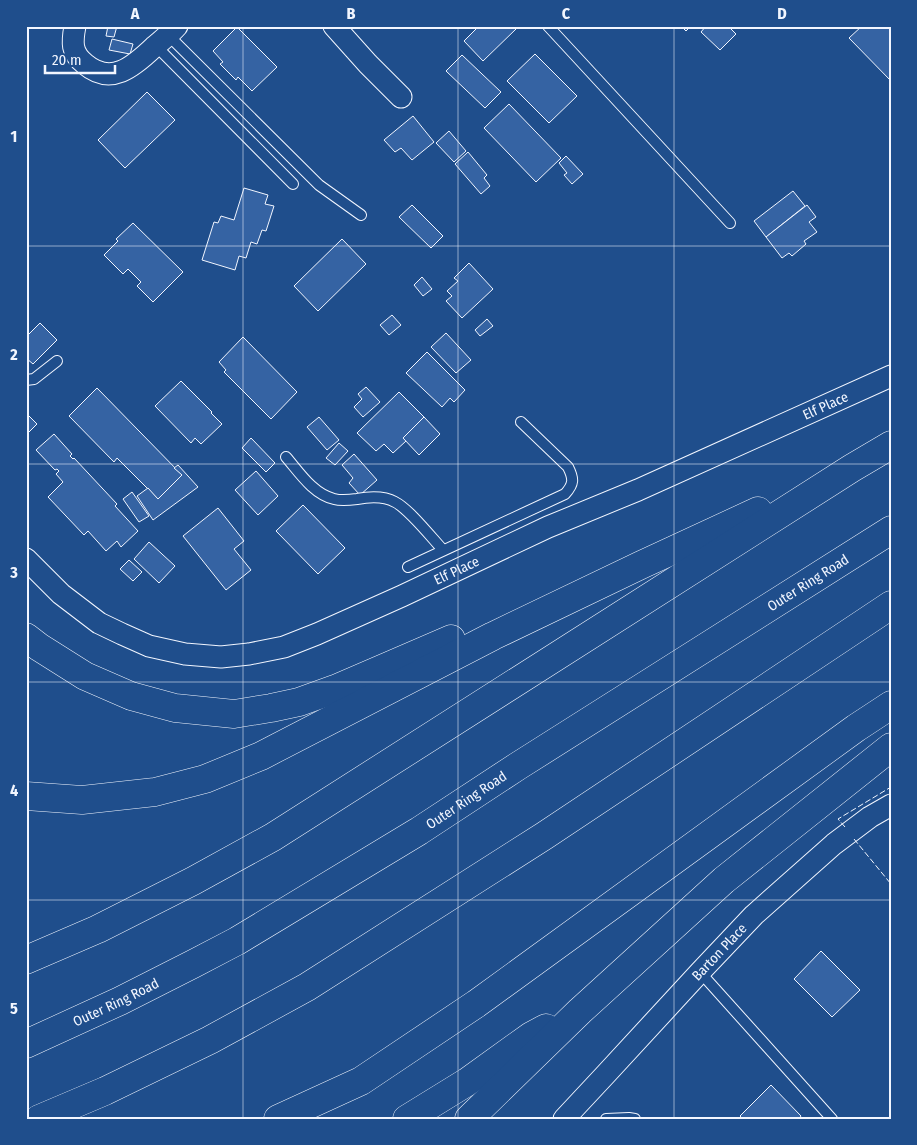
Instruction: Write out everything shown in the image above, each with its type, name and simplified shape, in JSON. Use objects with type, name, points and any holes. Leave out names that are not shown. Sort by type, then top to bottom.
[{"type":"highway","points":[[26,960],[98,928],[193,881],[273,837],[891,445]]},
{"type":"highway","points":[[26,796],[82,800],[155,792],[205,779],[261,756],[493,636],[641,565],[852,468]]},
{"type":"highway","name":"Outer Ring Road","points":[[26,1044],[169,976],[245,937],[419,831],[518,766],[891,530]]},
{"type":"highway","points":[[26,637],[85,676],[131,696],[175,708],[234,714],[300,702],[335,689],[609,572],[641,565]]},
{"type":"highway","points":[[39,1119],[105,1091],[193,1048],[308,987],[544,836],[891,605]]},
{"type":"highway","points":[[278,1119],[361,1081],[476,1004],[856,728],[891,705]]},
{"type":"highway","points":[[469,1119],[580,1011],[724,880],[891,747]]},
{"type":"highway","points":[[408,1119],[467,1082],[531,1036],[580,1011]]},
{"type":"street","points":[[75,26],[73,48],[77,58],[95,71],[106,74],[115,74],[126,70],[167,36]]},
{"type":"street","points":[[334,26],[402,98]]},
{"type":"street","name":"Elf Place","points":[[26,559],[62,594],[99,623],[149,646],[185,654],[221,658],[284,647],[402,596],[542,517],[638,490],[891,376]]},
{"type":"street","name":"Barton Place","points":[[564,1119],[754,915],[834,844],[870,817],[891,805]]},
{"type":"lane","points":[[548,26],[730,223]]},
{"type":"lane","points":[[167,36],[293,184]]},
{"type":"lane","points":[[167,36],[319,185],[361,215]]},
{"type":"lane","points":[[26,380],[34,379],[57,361]]},
{"type":"lane","points":[[408,567],[443,550],[542,517],[570,488],[572,475],[568,467],[521,422]]},
{"type":"lane","points":[[286,457],[308,484],[334,499],[348,500],[367,497],[394,501],[409,513],[443,550]]},
{"type":"lane","points":[[700,972],[832,1119]]},
{"type":"lane","points":[[606,1119],[635,1119]]},
{"type":"building","points":[[108,26],[117,26],[114,37],[106,36]]},
{"type":"building","points":[[479,26],[514,26],[516,29],[483,61],[464,41]]},
{"type":"building","points":[[681,26],[691,26],[686,31]]},
{"type":"building","points":[[706,26],[728,26],[736,34],[720,50],[701,32]]},
{"type":"building","points":[[862,26],[891,26],[891,44],[889,45],[891,47],[891,81],[849,38]]},
{"type":"building","points":[[237,27],[277,67],[252,91],[238,77],[236,80],[220,64],[223,62],[213,51]]},
{"type":"building","points":[[112,39],[133,44],[130,54],[109,50]]},
{"type":"building","points":[[535,54],[577,96],[549,123],[507,81]]},
{"type":"building","points":[[462,55],[501,92],[485,108],[446,71]]},
{"type":"building","points":[[147,92],[175,120],[125,168],[98,140]]},
{"type":"building","points":[[509,104],[561,158],[536,182],[484,128]]},
{"type":"building","points":[[413,116],[434,142],[412,160],[401,148],[395,152],[384,140]]},
{"type":"building","points":[[449,131],[466,151],[454,162],[436,143]]},
{"type":"building","points":[[468,152],[487,175],[484,178],[490,186],[481,194],[455,164]]},
{"type":"building","points":[[566,156],[583,174],[572,184],[564,175],[567,173],[559,163]]},
{"type":"building","points":[[244,188],[268,195],[265,204],[274,206],[266,231],[262,230],[257,244],[251,242],[246,258],[239,256],[235,270],[202,260],[214,222],[218,223],[221,216],[234,220]]},
{"type":"building","points":[[793,191],[805,206],[766,237],[754,221]]},
{"type":"building","points":[[412,205],[443,236],[431,248],[399,217]]},
{"type":"building","points":[[807,205],[816,217],[809,222],[817,232],[804,241],[806,244],[792,256],[789,253],[782,258],[766,237]]},
{"type":"building","points":[[133,223],[183,272],[153,302],[137,286],[141,282],[128,269],[123,274],[104,255],[118,241],[116,239]]},
{"type":"building","points":[[342,239],[366,264],[318,311],[294,286]]},
{"type":"building","points":[[469,263],[493,289],[462,318],[446,301],[452,296],[447,291],[458,281],[454,278]]},
{"type":"building","points":[[422,277],[432,289],[423,296],[414,285]]},
{"type":"building","points":[[392,315],[401,325],[389,335],[380,325]]},
{"type":"building","points":[[487,319],[493,326],[480,336],[475,330]]},
{"type":"building","points":[[40,323],[57,340],[33,364],[26,358],[26,337]]},
{"type":"building","points":[[446,333],[471,360],[456,373],[431,347]]},
{"type":"building","points":[[243,337],[297,392],[271,419],[224,372],[226,370],[219,362]]},
{"type":"building","points":[[427,352],[465,390],[454,402],[450,398],[442,407],[406,373]]},
{"type":"building","points":[[181,381],[222,424],[201,444],[195,438],[191,443],[155,406]]},
{"type":"building","points":[[366,387],[380,402],[363,417],[354,407],[362,399],[358,394]]},
{"type":"building","points":[[97,388],[182,475],[158,499],[117,458],[114,462],[69,416]]},
{"type":"building","points":[[399,392],[424,417],[403,438],[406,441],[393,453],[384,444],[376,451],[357,433]]},
{"type":"building","points":[[26,413],[37,424],[26,435]]},
{"type":"building","points":[[319,417],[339,440],[327,450],[307,427]]},
{"type":"building","points":[[424,417],[440,434],[419,455],[403,438]]},
{"type":"building","points":[[54,434],[72,454],[70,456],[117,504],[115,506],[138,531],[121,547],[117,541],[106,551],[88,531],[84,535],[48,497],[63,482],[56,474],[59,471],[55,470],[36,450]]},
{"type":"building","points":[[251,438],[275,463],[266,472],[242,448]]},
{"type":"building","points":[[339,443],[348,451],[335,465],[326,458]]},
{"type":"building","points":[[354,454],[377,480],[360,495],[349,483],[353,478],[342,465]]},
{"type":"building","points":[[178,465],[198,487],[153,520],[137,496],[148,488],[158,499],[182,475],[174,468]]},
{"type":"building","points":[[256,471],[278,496],[258,515],[235,490]]},
{"type":"building","points":[[132,492],[149,516],[139,522],[123,499]]},
{"type":"building","points":[[303,505],[345,548],[318,574],[276,531]]},
{"type":"building","points":[[218,508],[244,541],[234,549],[251,570],[226,590],[183,536]]},
{"type":"building","points":[[149,542],[175,566],[159,583],[134,559]]},
{"type":"building","points":[[129,560],[142,572],[133,581],[120,569]]},
{"type":"building","points":[[821,951],[860,990],[832,1017],[794,979]]},
{"type":"building","points":[[771,1085],[801,1116],[799,1119],[743,1119],[740,1116]]},
{"type":"fence","points":[[845,827],[838,819],[891,787]]},
{"type":"fence","points":[[854,839],[891,884]]}]
